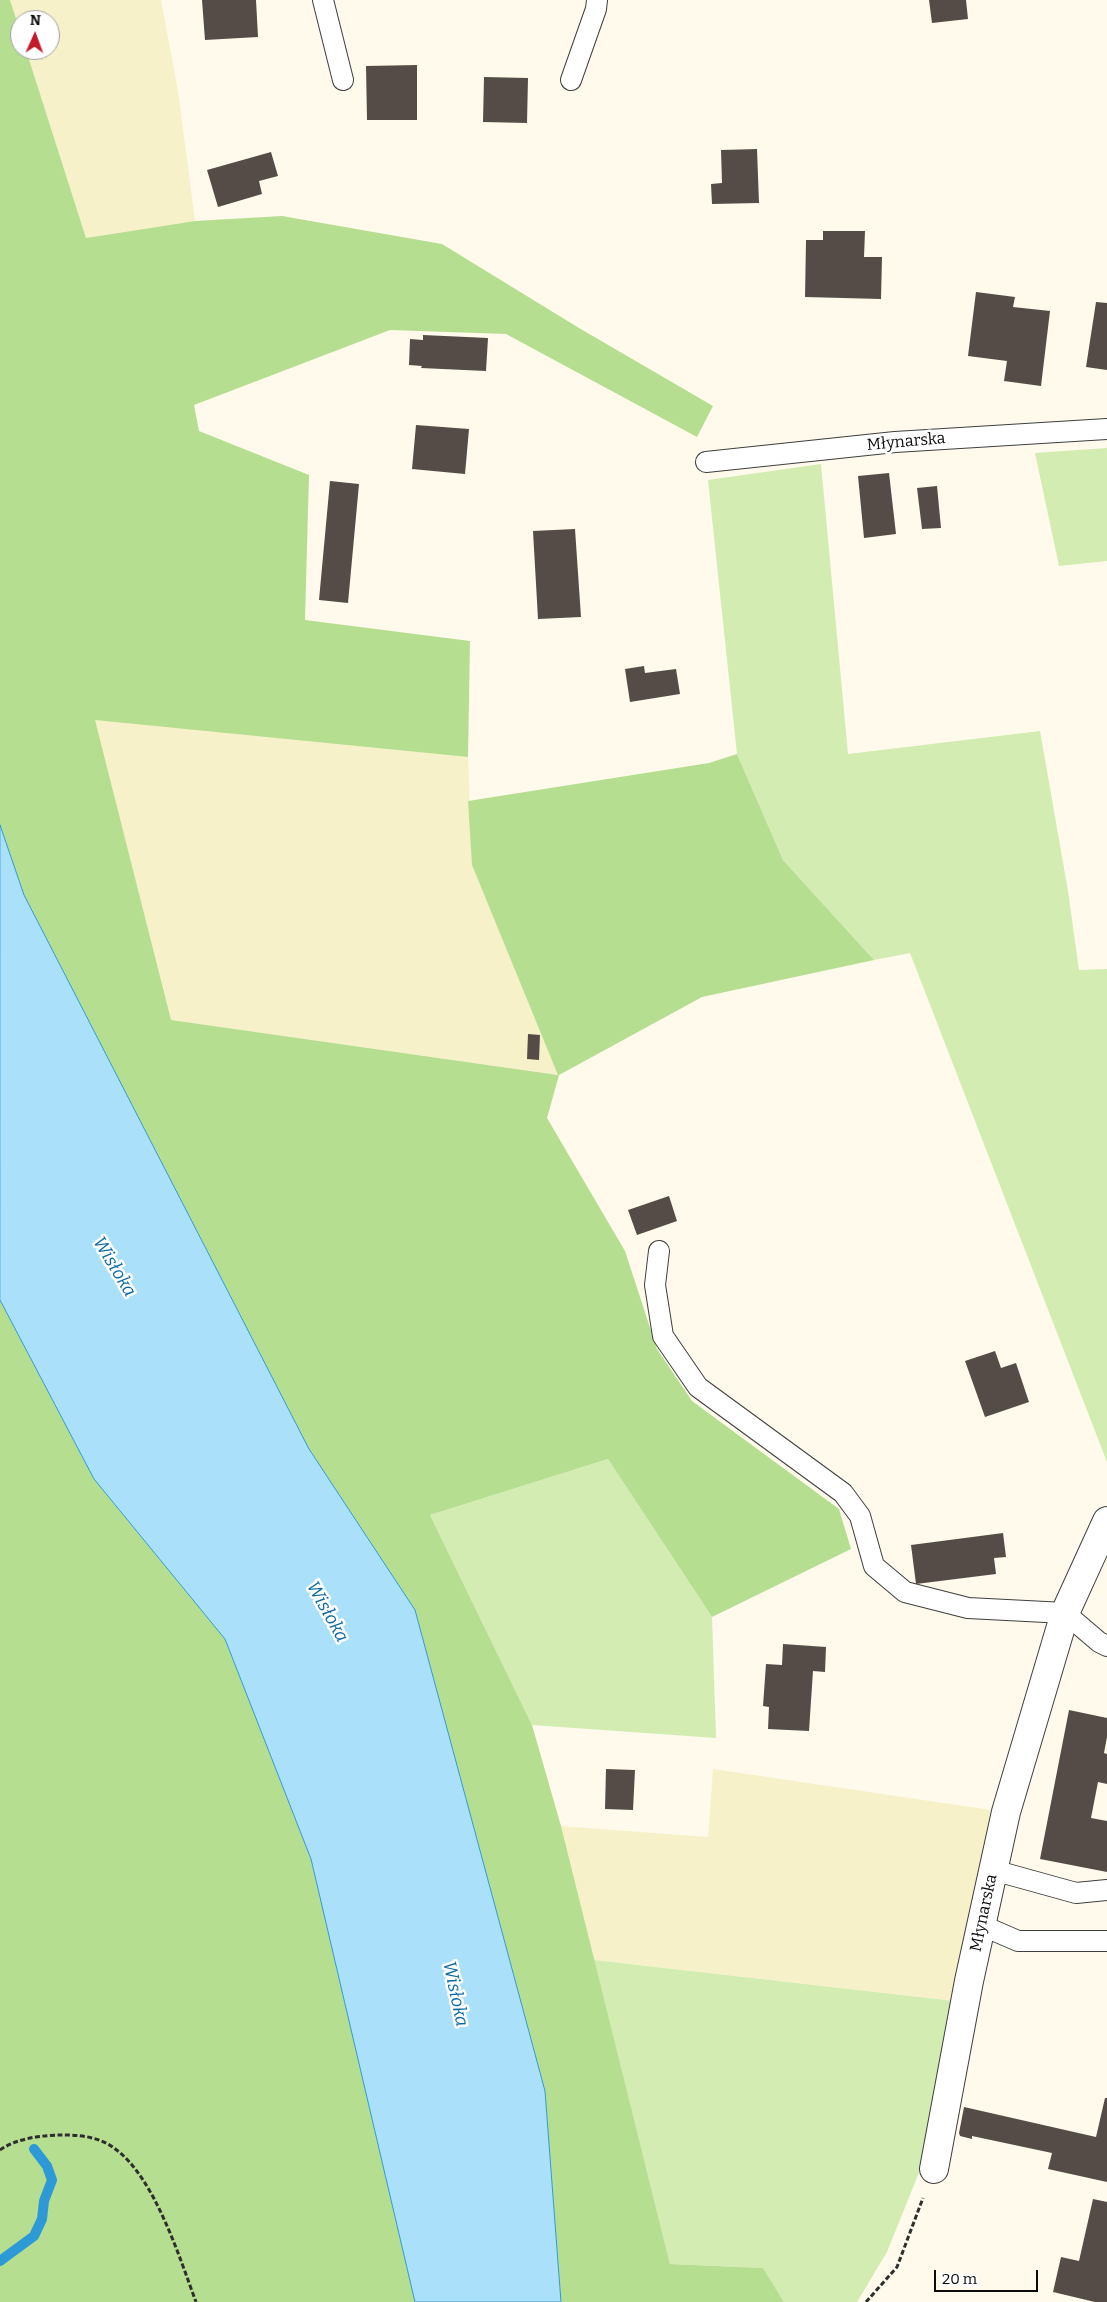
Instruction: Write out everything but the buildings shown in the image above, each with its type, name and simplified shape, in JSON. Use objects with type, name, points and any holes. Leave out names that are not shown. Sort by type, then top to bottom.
[{"type":"street","name":"Młynarska","points":[[934,2169],[981,1925],[1006,1812],[1066,1614],[1107,1521]]},
{"type":"lane","points":[[323,0],[343,80]]},
{"type":"lane","points":[[571,80],[596,9],[597,0]]},
{"type":"lane","name":"Młynarska","points":[[706,462],[895,442],[1107,429]]},
{"type":"lane","points":[[659,1251],[655,1285],[663,1336],[698,1387],[843,1493],[860,1516],[874,1566],[905,1592],[968,1608],[1066,1614],[1107,1646]]},
{"type":"lane","points":[[993,1870],[1076,1893],[1107,1890]]},
{"type":"lane","points":[[981,1925],[1018,1941],[1107,1941]]},
{"type":"path","points":[[0,2150],[6,2146],[31,2138],[52,2135],[76,2135],[97,2139],[114,2148],[135,2168],[148,2186],[196,2302]]},
{"type":"path","points":[[866,2302],[897,2267],[934,2169]]},
{"type":"shaded area","points":[[10,0],[161,0],[178,91],[195,221],[86,238],[29,60],[60,60],[60,10],[13,10]]},
{"type":"shaded area","points":[[94,719],[468,757],[472,865],[559,1075],[170,1020]]},
{"type":"shaded area","points":[[713,1769],[991,1810],[954,2001],[594,1960],[561,1826],[708,1837]]},
{"type":"green space","points":[[0,0],[10,0],[13,10],[10,10],[10,60],[29,60],[86,238],[195,221],[282,216],[442,244],[579,328],[713,406],[697,437],[506,334],[390,330],[194,405],[199,431],[309,475],[305,620],[470,641],[468,757],[95,720],[171,1020],[558,1075],[472,865],[468,801],[709,763],[737,754],[783,860],[874,960],[702,997],[559,1075],[547,1118],[625,1251],[657,1349],[692,1401],[839,1509],[851,1549],[712,1617],[608,1459],[430,1515],[532,1725],[561,1826],[670,2264],[763,2268],[784,2302],[561,2302],[545,2091],[415,1610],[309,1449],[24,895],[0,825]]},
{"type":"green space","points":[[1107,448],[1107,561],[1059,566],[1035,453]]},
{"type":"green space","points":[[821,464],[848,754],[1040,731],[1068,891],[1079,970],[1107,969],[1107,1462],[910,953],[874,960],[783,860],[737,754],[708,480]]},
{"type":"green space","points":[[0,1300],[94,1479],[225,1639],[311,1859],[415,2302],[0,2302]]},
{"type":"green space","points":[[608,1459],[712,1617],[716,1738],[532,1725],[430,1515]]},
{"type":"green space","points":[[594,1960],[954,2001],[920,2170],[887,2252],[857,2302],[784,2302],[763,2268],[670,2264]]},
{"type":"water","name":"Wisłoka","points":[[0,825],[24,895],[309,1449],[415,1610],[545,2091],[561,2302],[415,2302],[311,1859],[225,1639],[94,1479],[0,1300]]},
{"type":"waterway","points":[[0,2261],[34,2236],[42,2219],[44,2201],[52,2180],[47,2166],[34,2149]]}]
